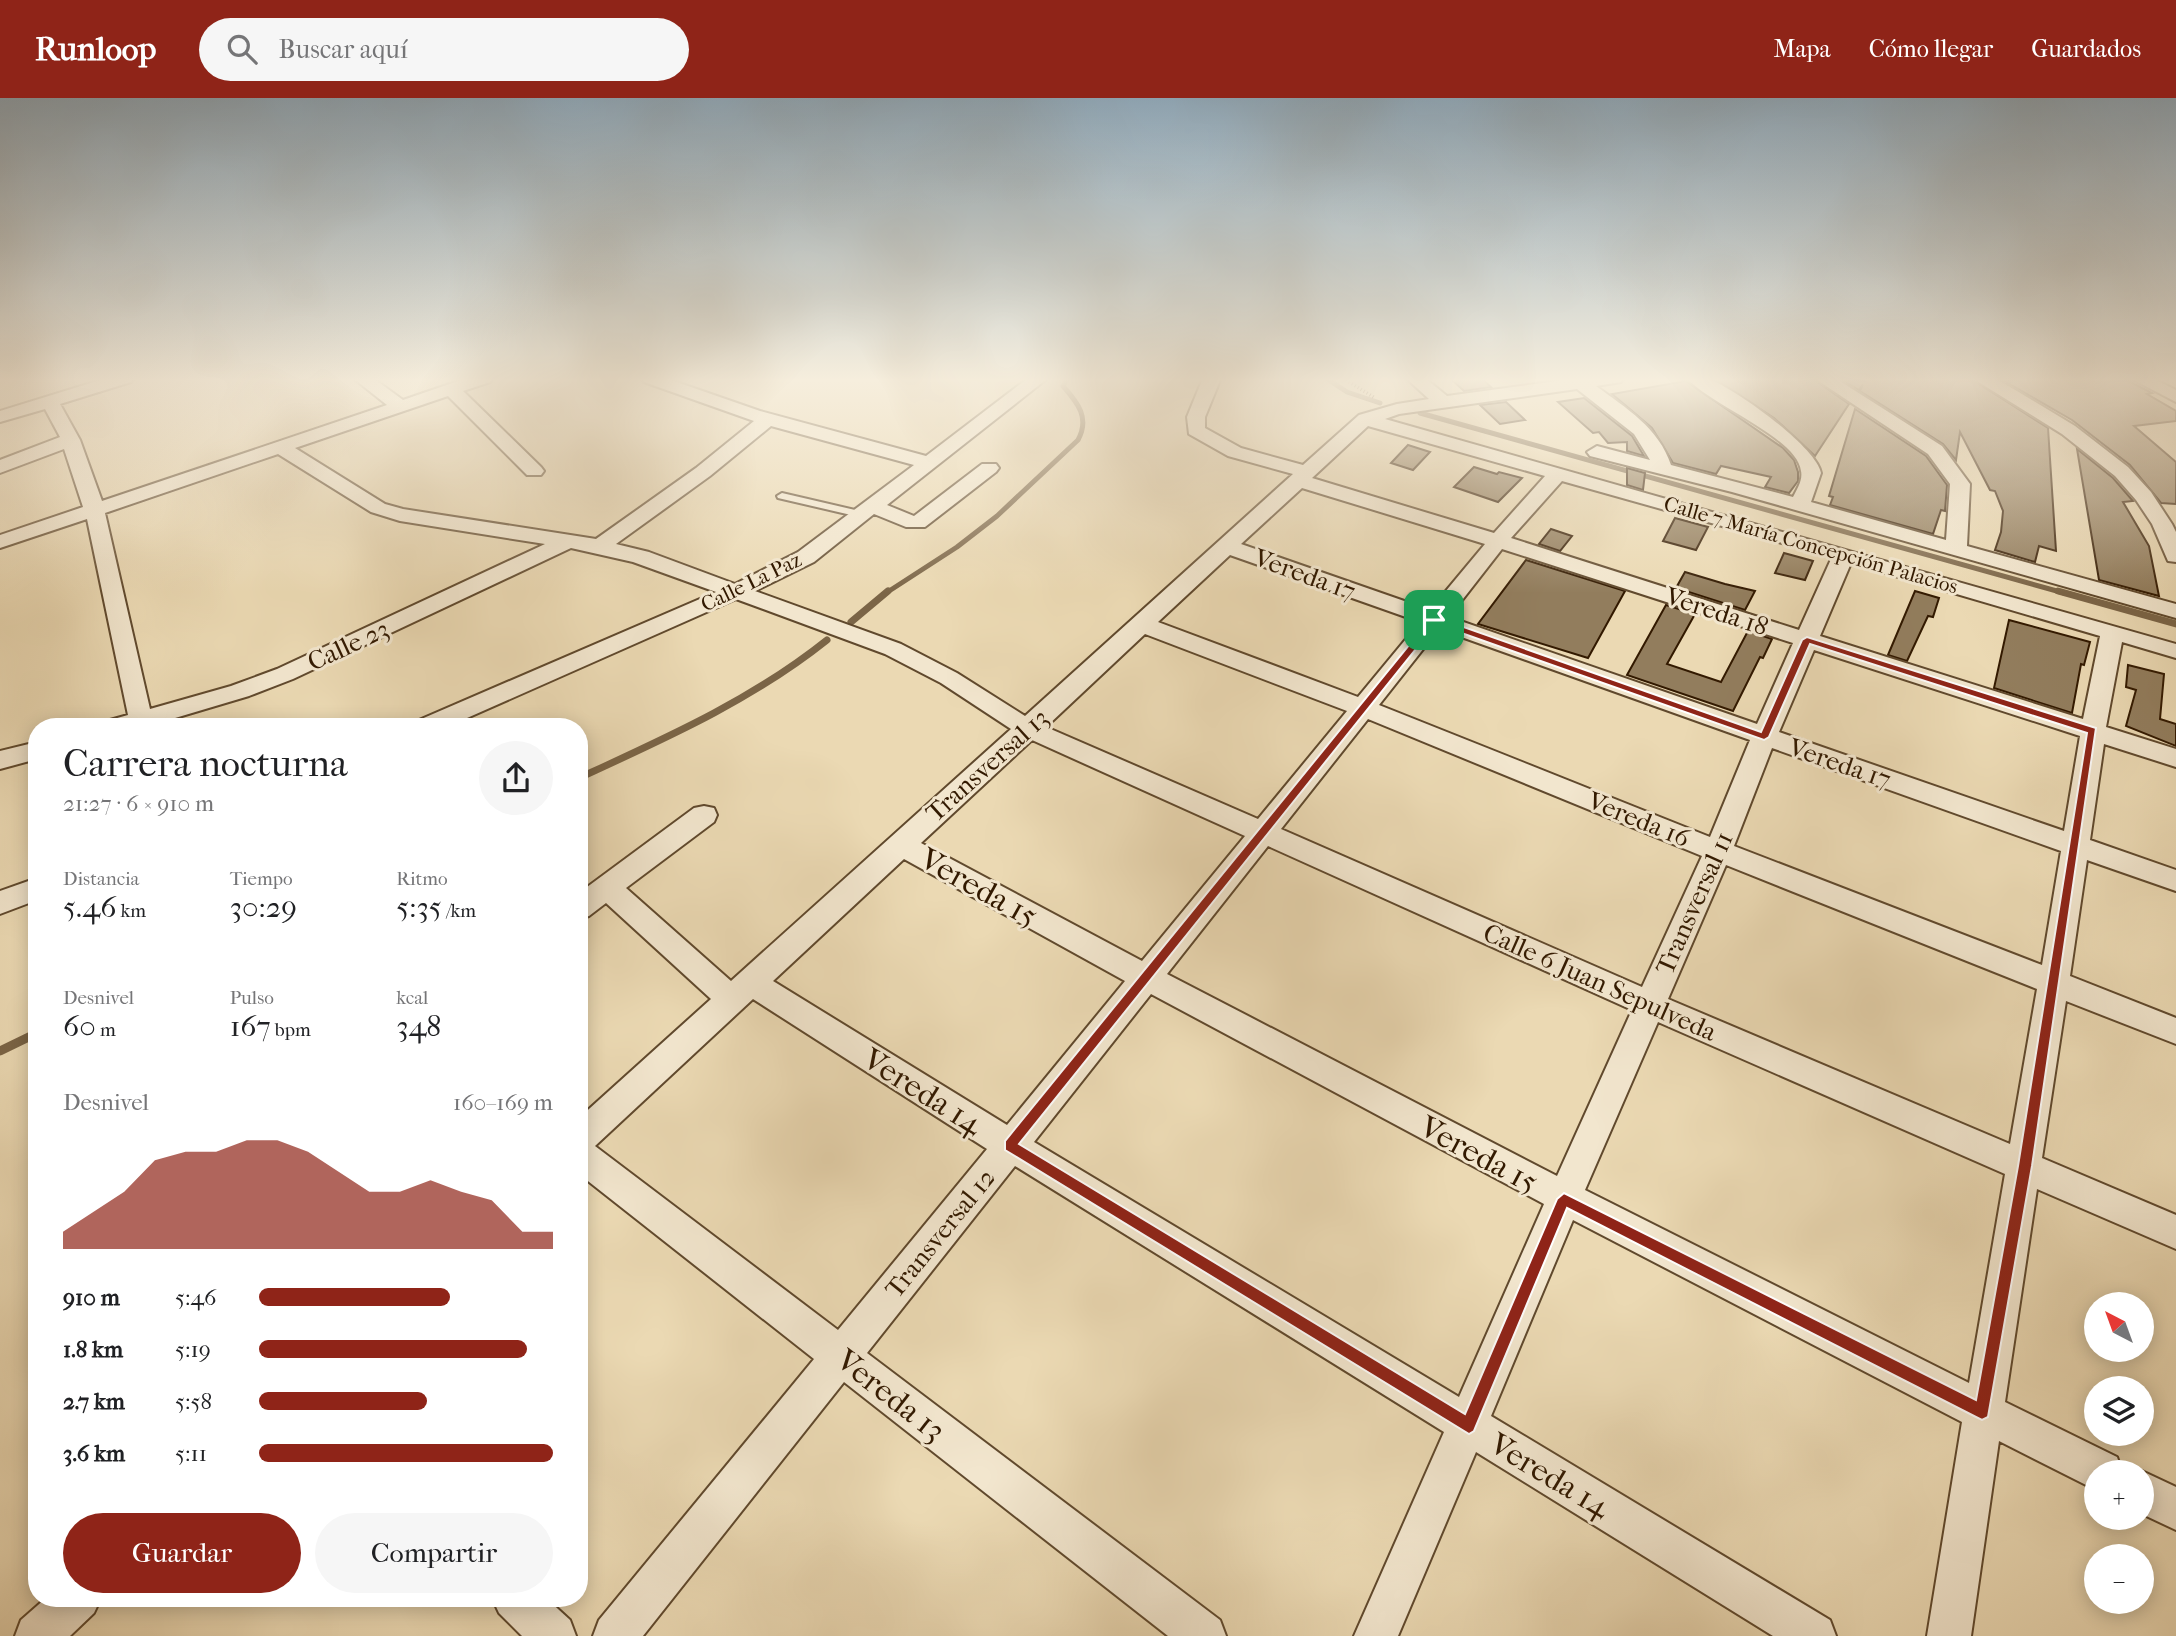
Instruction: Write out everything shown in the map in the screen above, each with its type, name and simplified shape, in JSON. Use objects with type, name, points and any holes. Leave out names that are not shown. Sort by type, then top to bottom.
[{"type":"street","points":[[0,467],[45,450]]},
{"type":"street","points":[[73,450],[94,511],[133,718]]},
{"type":"street","points":[[0,542],[267,450]]},
{"type":"street","name":"Calle 6 Juan Sepulveda","points":[[284,450],[378,508],[400,515],[600,546],[641,557],[893,649],[949,678],[1027,728],[1649,1004],[2176,1232]]},
{"type":"street","points":[[513,450],[534,471]]},
{"type":"street","points":[[600,546],[730,450]]},
{"type":"street","points":[[883,450],[930,463]]},
{"type":"street","name":"Calle La Paz","points":[[446,718],[734,592],[806,557],[947,450]]},
{"type":"street","name":"Vereda 18","points":[[1229,450],[1499,541],[2176,758]]},
{"type":"street","name":"Transversal 13","points":[[588,1132],[1331,450]]},
{"type":"street","name":"Calle 7 María Concepción Palacios","points":[[1475,450],[2176,651]]},
{"type":"street","points":[[1654,450],[1662,468]]},
{"type":"street","points":[[1797,450],[1806,457],[1811,477],[1800,505]]},
{"type":"street","points":[[1935,450],[1960,484],[1956,550]]},
{"type":"street","points":[[2098,450],[2119,466],[2158,518],[2176,556]]},
{"type":"street","points":[[1597,452],[1800,505],[2176,611]]},
{"type":"street","points":[[869,511],[918,523],[989,468]]},
{"type":"street","name":"Transversal 12","points":[[615,1636],[1434,620],[1558,473]]},
{"type":"street","name":"Calle 23","points":[[153,718],[285,674],[568,541]]},
{"type":"street","name":"Vereda 17","points":[[1226,546],[2176,881]]},
{"type":"street","name":"Transversal 11","points":[[1376,1636],[1469,1426],[1564,1199],[1718,851],[1764,737],[1844,554]]},
{"type":"street","name":"Vereda 16","points":[[1141,624],[1364,708],[2176,1031]]},
{"type":"street","points":[[1949,1636],[1982,1412],[2025,1166],[2093,731],[2112,632]]},
{"type":"street","points":[[0,760],[28,752]]},
{"type":"street","points":[[588,902],[704,816]]},
{"type":"street","name":"Vereda 15","points":[[899,844],[1146,979],[1564,1199],[2084,1463]]},
{"type":"street","name":"Vereda 14","points":[[607,888],[741,990],[1010,1145],[1814,1636]]},
{"type":"street","points":[[0,903],[28,892]]},
{"type":"street","name":"Vereda 13","points":[[588,1161],[1204,1636]]},
{"type":"street","points":[[2154,1498],[2176,1509]]},
{"type":"street","points":[[37,1636],[69,1607]]},
{"type":"street","points":[[523,1607],[554,1636]]},
{"type":"lane","points":[[782,496],[869,511]]},
{"type":"building","points":[[1403,450],[1430,452],[1413,470],[1391,463]]},
{"type":"building","points":[[1640,450],[1644,456],[1627,451]]},
{"type":"building","points":[[1665,450],[1785,450],[1794,460],[1798,481],[1789,493],[1765,487],[1771,477],[1721,466],[1716,474],[1673,463]]},
{"type":"building","points":[[1808,450],[1819,450],[1815,456]]},
{"type":"building","points":[[1843,450],[1917,450],[1926,456],[1947,485],[1945,511],[1941,510],[1933,534],[1830,505],[1833,497],[1829,496]]},
{"type":"building","points":[[1948,450],[1957,450],[1956,460]]},
{"type":"building","points":[[1969,450],[2049,450],[2056,551],[2039,546],[2035,562],[1995,550],[2001,532],[2003,511],[1995,491],[1990,490]]},
{"type":"building","points":[[2077,450],[2113,478],[2133,501],[2123,502],[2149,546],[2159,596],[2099,580]]},
{"type":"building","points":[[2110,450],[2162,450],[2176,462],[2176,504],[2161,503],[2130,465]]},
{"type":"building","points":[[1474,467],[1522,478],[1498,502],[1454,487]]},
{"type":"building","points":[[1627,468],[1645,473],[1643,490],[1627,485]]},
{"type":"building","points":[[1675,518],[1708,527],[1696,550],[1663,541]]},
{"type":"building","points":[[1551,529],[1572,536],[1560,551],[1539,544]]},
{"type":"building","points":[[1784,553],[1813,561],[1805,580],[1775,573]]},
{"type":"building","points":[[1526,560],[1625,591],[1588,658],[1478,624]]},
{"type":"building","points":[[1685,572],[1755,591],[1745,610],[1676,588]]},
{"type":"building","points":[[1915,591],[1939,598],[1933,617],[1928,616],[1907,661],[1888,655]]},
{"type":"building","points":[[1666,605],[1695,614],[1667,664],[1721,682],[1748,631],[1772,639],[1733,711],[1627,675]]},
{"type":"building","points":[[2009,620],[2090,642],[2084,665],[2081,664],[2072,713],[1994,688]]},
{"type":"building","points":[[2128,665],[2164,674],[2160,719],[2176,724],[2176,746],[2126,726],[2136,690],[2126,687]]},
{"type":"waterway","points":[[886,593],[957,547],[997,516],[1068,450]]},
{"type":"waterway","points":[[1552,450],[2064,593]]},
{"type":"waterway","points":[[851,622],[888,591]]},
{"type":"waterway","points":[[2058,591],[2176,624]]},
{"type":"waterway","points":[[588,774],[676,733],[739,699],[798,662],[827,640]]},
{"type":"waterway","points":[[0,1051],[28,1037]]},
{"type":"route","points":[[1434,620],[1764,737],[1807,640],[2093,731],[2025,1166],[1982,1412],[1564,1199],[1469,1426],[1010,1145],[1264,834],[1434,620]]}]
